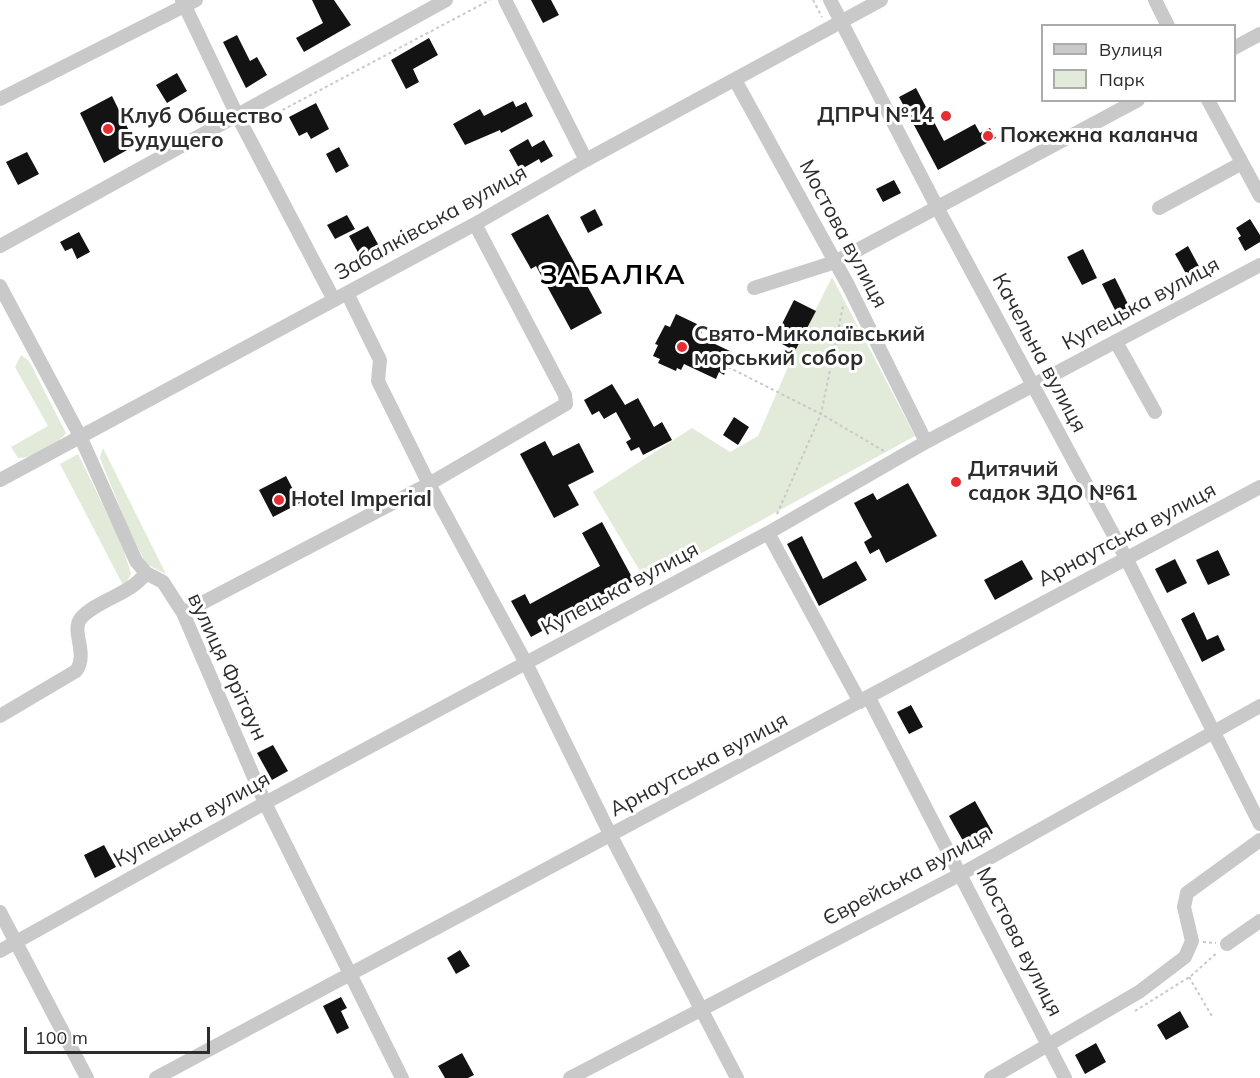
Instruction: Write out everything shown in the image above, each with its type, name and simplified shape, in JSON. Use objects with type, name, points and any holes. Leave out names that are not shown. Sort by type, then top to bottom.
[{"type":"street","points":[[0,246],[446,0]]},
{"type":"street","points":[[505,0],[586,160]]},
{"type":"street","name":"Качельна вулиця","points":[[830,0],[938,209],[1126,558],[1260,824]]},
{"type":"street","name":"Забалківська вулиця","points":[[0,480],[475,224],[586,160],[881,0]]},
{"type":"street","points":[[1155,0],[1167,24]]},
{"type":"street","points":[[0,99],[187,2],[237,115],[334,300]]},
{"type":"street","points":[[1236,47],[1260,34]]},
{"type":"street","name":"Мостова вулиця","points":[[735,80],[848,285],[926,442]]},
{"type":"street","points":[[754,288],[835,262],[938,209],[1134,102]]},
{"type":"street","points":[[1209,102],[1260,196]]},
{"type":"street","points":[[1159,208],[1242,163]]},
{"type":"street","points":[[183,614],[429,484],[566,404],[565,395],[475,224]]},
{"type":"street","name":"Купецька вулиця","points":[[0,951],[265,803],[768,533],[896,458],[1260,265]]},
{"type":"street","name":"вулиця Фрітаун","points":[[0,286],[80,436],[136,561],[146,573],[163,582],[183,614],[265,803],[402,1078]]},
{"type":"street","points":[[347,293],[381,360],[378,381],[429,484],[526,663],[611,836],[737,1078]]},
{"type":"street","points":[[1116,342],[1155,412]]},
{"type":"street","name":"Арнаутська вулиця","points":[[156,1078],[1260,488]]},
{"type":"street","name":"Мостова вулиця","points":[[768,533],[865,700],[961,874],[1065,1078]]},
{"type":"street","points":[[0,716],[76,671],[82,659],[77,629],[81,618],[137,585],[146,573]]},
{"type":"street","name":"Єврейська вулиця","points":[[570,1078],[961,874],[1260,706]]},
{"type":"street","points":[[991,1078],[1139,992],[1185,957],[1192,941],[1184,907],[1186,893],[1260,840]]},
{"type":"street","points":[[0,912],[87,1078]]},
{"type":"street","points":[[1227,944],[1260,921]]},
{"type":"path","points":[[480,0],[482,4]]},
{"type":"path","points":[[245,130],[490,0]]},
{"type":"path","points":[[813,0],[829,30]]},
{"type":"path","points":[[768,533],[821,414],[848,285]]},
{"type":"path","points":[[728,367],[821,414],[896,458]]},
{"type":"path","points":[[1192,941],[1227,944]]},
{"type":"path","points":[[1189,977],[1213,1018]]},
{"type":"green space","points":[[832,277],[915,436],[647,583],[593,492],[692,428],[730,452],[758,436],[795,351]]},
{"type":"green space","points":[[21,355],[29,361],[66,433],[44,450],[31,456],[18,458],[11,447],[48,426],[15,367]]},
{"type":"green space","points":[[103,448],[166,574],[146,564],[127,525],[100,458]]},
{"type":"green space","points":[[78,454],[122,544],[131,574],[124,587],[60,464]]},
{"type":"building","points":[[312,0],[334,0],[351,25],[304,52],[296,38],[323,23]]},
{"type":"building","points":[[531,0],[551,0],[559,15],[543,23]]},
{"type":"building","points":[[237,35],[250,61],[257,57],[267,75],[246,88],[223,42]]},
{"type":"building","points":[[429,38],[438,55],[413,69],[419,82],[406,89],[391,60]]},
{"type":"building","points":[[177,73],[187,91],[167,103],[156,85]]},
{"type":"building","points":[[916,88],[944,141],[975,124],[980,133],[990,128],[996,138],[938,170],[899,97]]},
{"type":"building","name":"Клуб Общество Будущего","points":[[112,96],[136,145],[104,163],[80,113]]},
{"type":"building","points":[[513,101],[516,107],[526,102],[533,116],[501,133],[500,130],[465,145],[453,124],[480,109],[484,116]]},
{"type":"building","points":[[316,103],[329,129],[311,139],[307,132],[299,136],[289,117]]},
{"type":"building","points":[[528,139],[532,147],[544,140],[553,156],[541,163],[539,159],[520,170],[509,150]]},
{"type":"building","points":[[339,147],[349,166],[336,173],[326,154]]},
{"type":"building","points":[[27,152],[39,174],[18,185],[6,162]]},
{"type":"building","points":[[894,180],[901,193],[883,202],[876,189]]},
{"type":"building","points":[[595,209],[603,225],[588,233],[580,217]]},
{"type":"building","points":[[548,214],[602,313],[571,330],[536,266],[531,269],[511,234]]},
{"type":"building","points":[[347,215],[355,229],[335,239],[327,225]]},
{"type":"building","points":[[1250,219],[1260,235],[1260,242],[1245,251],[1236,228]]},
{"type":"building","points":[[368,226],[379,246],[360,256],[349,236]]},
{"type":"building","points":[[79,232],[90,252],[77,259],[72,248],[65,251],[60,242]]},
{"type":"building","points":[[1188,246],[1202,272],[1189,279],[1175,254]]},
{"type":"building","points":[[1083,249],[1097,278],[1082,285],[1067,257]]},
{"type":"building","points":[[1115,278],[1131,310],[1118,316],[1102,284]]},
{"type":"building","points":[[794,300],[816,311],[795,351],[771,338],[778,324],[781,326]]},
{"type":"building","name":"Свято-Миколаївський морський собор","points":[[676,314],[699,325],[697,329],[702,331],[700,337],[732,352],[724,375],[719,372],[716,379],[684,364],[681,370],[677,368],[676,371],[658,363],[660,359],[653,356],[658,345],[655,344],[665,325],[670,327]]},
{"type":"building","points":[[612,384],[625,405],[638,398],[654,427],[662,422],[672,440],[643,455],[639,447],[631,451],[626,442],[631,439],[616,412],[604,419],[599,411],[592,415],[584,400]]},
{"type":"building","points":[[734,417],[749,427],[738,445],[723,435]]},
{"type":"building","points":[[545,441],[553,456],[579,443],[594,472],[568,485],[579,505],[554,518],[520,454]]},
{"type":"building","points":[[286,476],[300,503],[273,517],[259,490]]},
{"type":"building","points":[[908,483],[937,536],[886,563],[879,549],[870,554],[864,542],[872,537],[854,503],[873,493],[877,500]]},
{"type":"building","points":[[602,522],[634,581],[531,637],[511,601],[525,594],[530,604],[600,566],[582,533]]},
{"type":"building","points":[[802,536],[823,579],[856,561],[867,580],[819,606],[787,544]]},
{"type":"building","points":[[1218,550],[1230,575],[1208,585],[1196,560]]},
{"type":"building","points":[[1175,559],[1187,583],[1167,593],[1155,569]]},
{"type":"building","points":[[1022,560],[1033,579],[995,600],[984,580]]},
{"type":"building","points":[[1194,612],[1207,640],[1218,635],[1225,650],[1202,662],[1181,619]]},
{"type":"building","points":[[911,705],[923,727],[909,734],[897,712]]},
{"type":"building","points":[[273,745],[288,771],[272,780],[257,753]]},
{"type":"building","points":[[975,801],[993,833],[967,848],[949,816]]},
{"type":"building","points":[[104,845],[116,867],[95,878],[84,855]]},
{"type":"building","points":[[460,950],[470,966],[456,974],[447,958]]},
{"type":"building","points":[[341,997],[347,1008],[341,1011],[349,1028],[337,1034],[323,1006]]},
{"type":"building","points":[[1180,1011],[1189,1027],[1166,1040],[1157,1025]]},
{"type":"building","points":[[1096,1043],[1106,1062],[1085,1074],[1075,1055]]},
{"type":"building","points":[[462,1053],[474,1075],[468,1078],[445,1078],[438,1066]]},
{"type":"place","name":"ДПРЧ №14","points":[[946,116]]},
{"type":"place","name":"Клуб Общество Будущего","points":[[108,129]]},
{"type":"place","name":"Пожежна каланча","points":[[988,136]]},
{"type":"place","name":"Свято-Миколаївський морський собор","points":[[682,347]]},
{"type":"place","name":"Дитячий садок ЗДО №61","points":[[956,482]]},
{"type":"place","name":"Hotel Imperial","points":[[279,500]]},
{"type":"district","name":"ЗАБАЛКА","points":[[613,276]]}]
